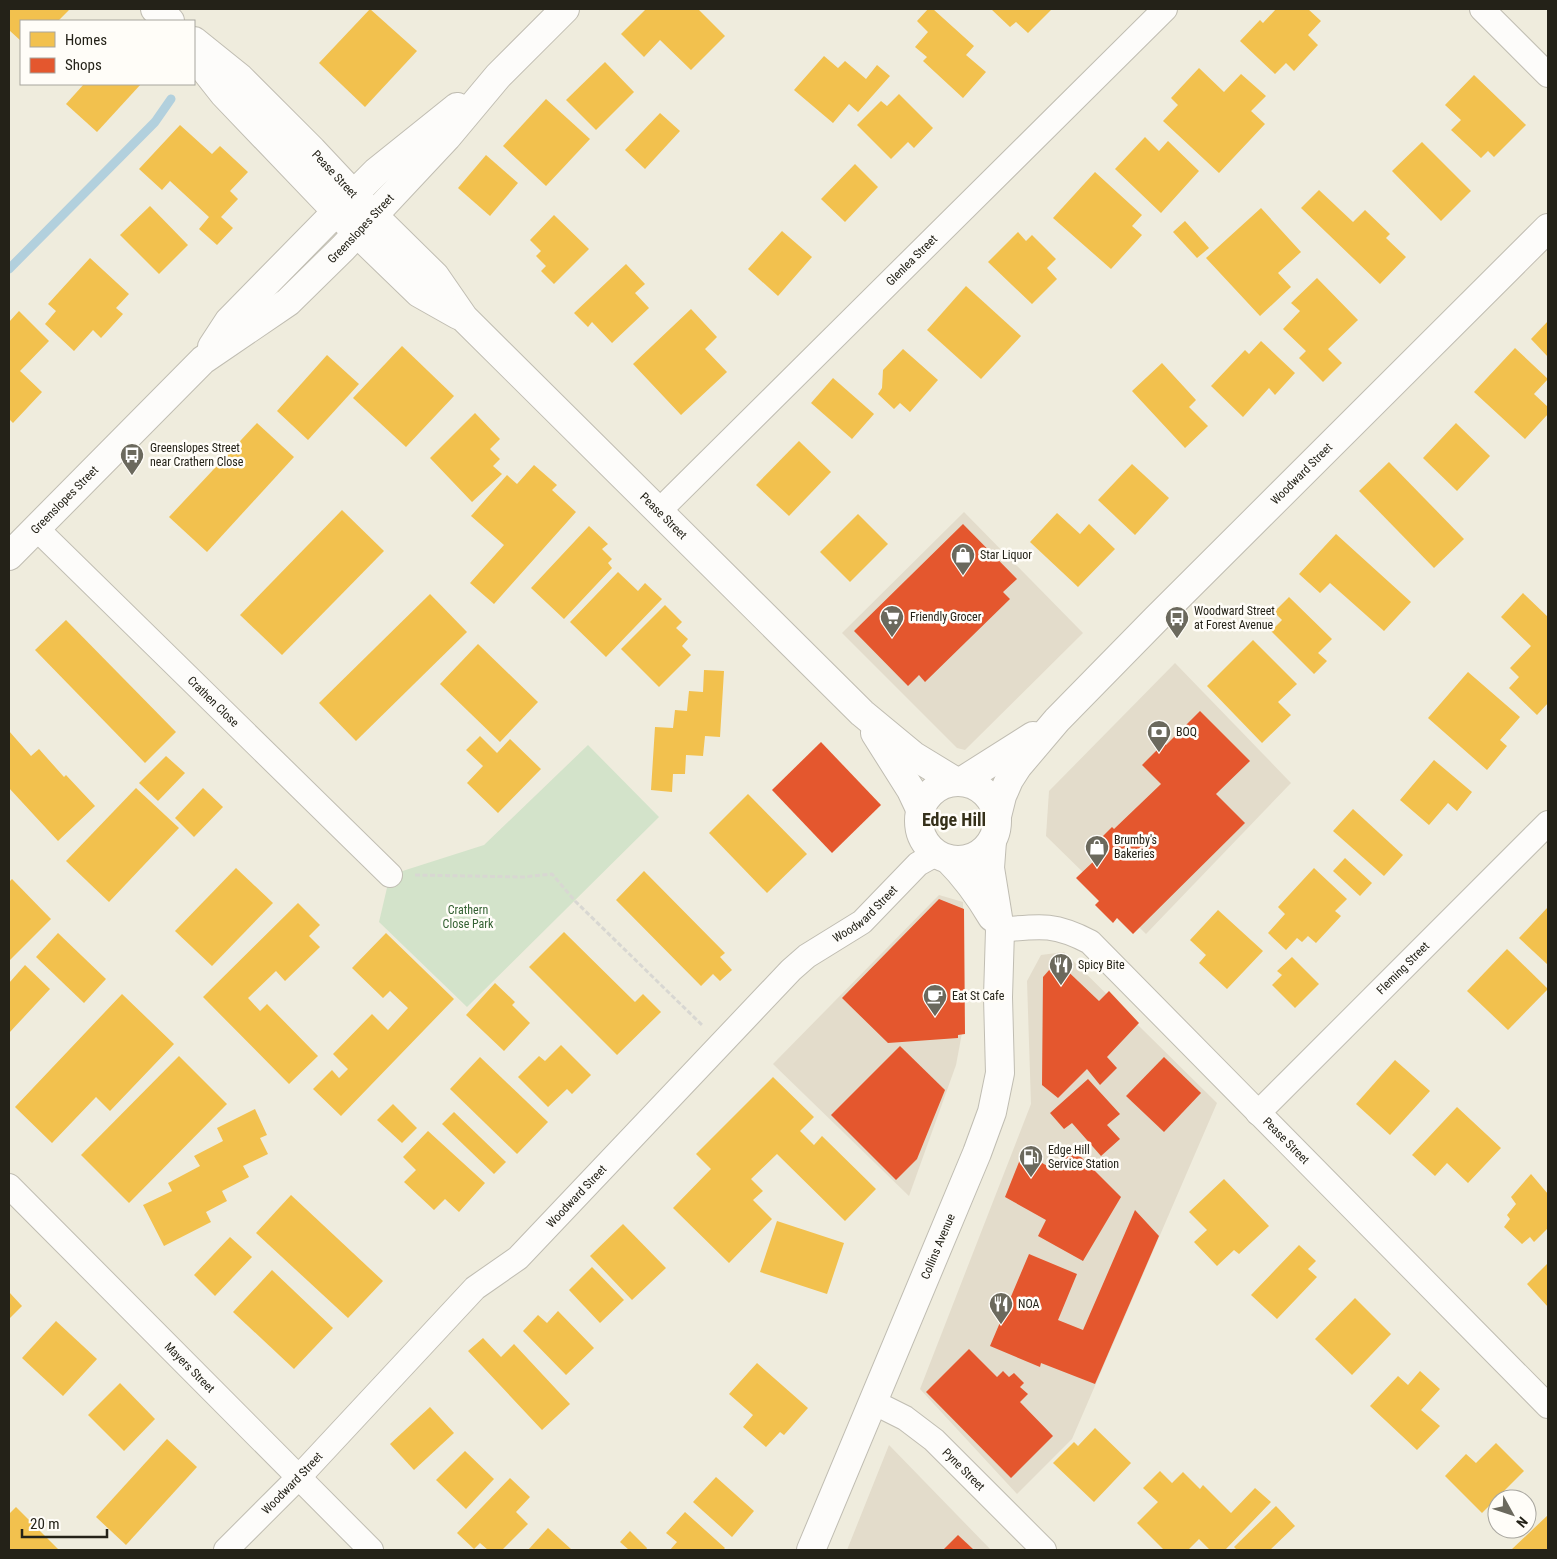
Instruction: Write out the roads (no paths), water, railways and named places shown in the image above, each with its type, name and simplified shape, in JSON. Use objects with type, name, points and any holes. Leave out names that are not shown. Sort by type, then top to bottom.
[{"type":"street","name":"Greenslopes Street","points":[[9,556],[204,360],[288,302],[447,137],[498,76],[565,9]]},
{"type":"street","name":"Glenlea Street","points":[[659,511],[1165,9]]},
{"type":"street","points":[[1482,9],[1548,75]]},
{"type":"street","name":"Pease Street","points":[[195,42],[240,78],[312,150],[345,203]]},
{"type":"street","name":"Pease Street","points":[[195,57],[224,94],[345,203],[365,224],[420,293],[464,318],[862,713],[914,756],[958,781]]},
{"type":"street","name":"Greenslopes Street","points":[[204,360],[229,320],[376,172],[434,124],[498,76]]},
{"type":"street","name":"Woodward Street","points":[[994,828],[1002,796],[1009,780],[1018,766],[1057,720],[1156,618],[1548,228]]},
{"type":"street","name":"Crathen Close","points":[[36,528],[390,875]]},
{"type":"street","name":"Pease Street","points":[[862,713],[911,790],[920,809]]},
{"type":"street","name":"Woodward Street","points":[[958,781],[1057,720]]},
{"type":"street","points":[[942,857],[961,860],[973,857],[984,850],[994,828],[994,804],[986,792],[975,785],[958,781],[948,782],[936,788],[926,797],[920,809],[918,822],[920,834],[927,846],[966,877],[1000,930]]},
{"type":"street","name":"Fleming Street","points":[[1258,1113],[1548,823]]},
{"type":"street","name":"Collins Avenue","points":[[811,1550],[977,1153],[992,1112],[1000,1073],[1000,930],[990,868],[994,828]]},
{"type":"street","name":"Woodward Street","points":[[226,1550],[299,1477],[475,1288],[518,1258],[802,960],[862,922],[918,864],[942,857]]},
{"type":"street","name":"Pease Street","points":[[1000,930],[1040,926],[1071,932],[1090,942],[1548,1406]]},
{"type":"street","name":"Mayers Street","points":[[9,1186],[371,1550]]},
{"type":"street","name":"Pyne Street","points":[[873,1402],[905,1418],[934,1440],[1044,1550]]},
{"type":"waterway","points":[[9,269],[155,122],[171,99]]},
{"type":"place","name":"Greenslopes Street near Crathern Close","points":[[132,476]]},
{"type":"place","name":"Star Liquor","points":[[963,576]]},
{"type":"place","name":"Friendly Grocer","points":[[892,638]]},
{"type":"place","name":"Woodward Street at Forest Avenue","points":[[1177,639]]},
{"type":"place","name":"BOQ","points":[[1159,753]]},
{"type":"place","name":"Brumby's Bakeries","points":[[1097,868]]},
{"type":"place","name":"Spicy Bite","points":[[1061,986]]},
{"type":"place","name":"Eat St Cafe","points":[[935,1017]]},
{"type":"place","name":"Edge Hill Service Station","points":[[1031,1178]]},
{"type":"place","name":"NOA","points":[[1001,1325]]},
{"type":"district","name":"Edge Hill","points":[[954,820]]},
{"type":"park label","name":"Crathern Close Park","points":[[468,917]]}]
